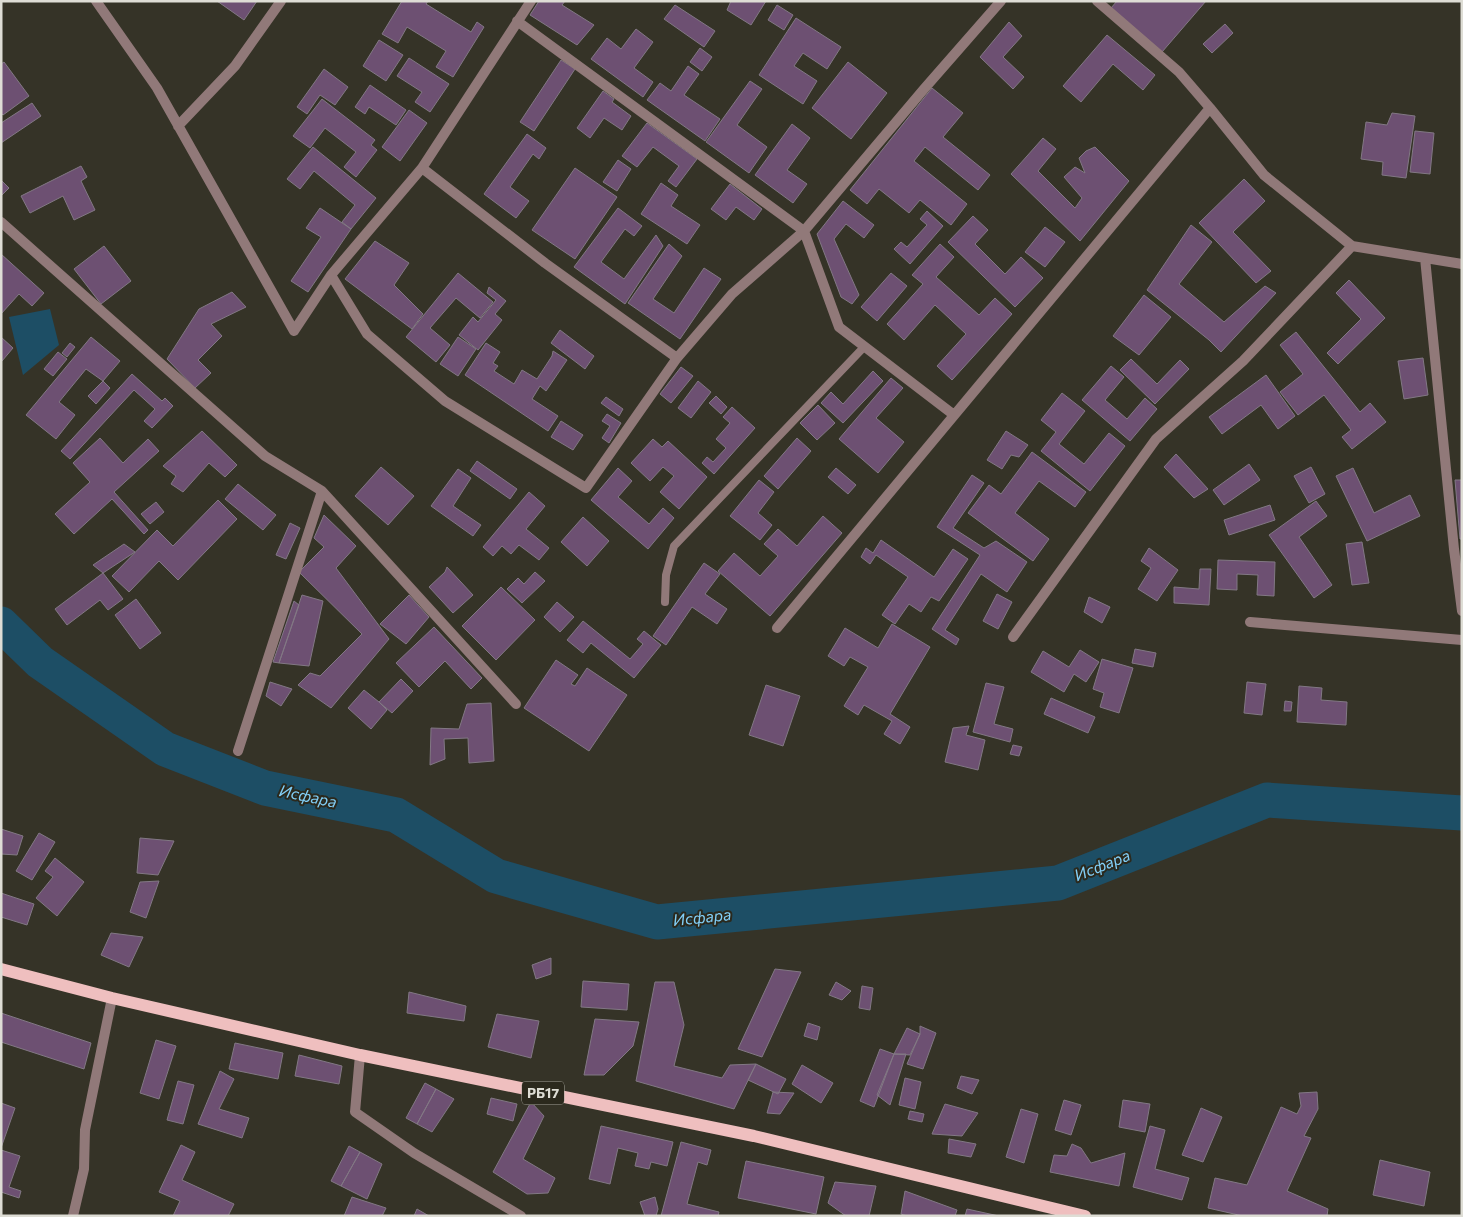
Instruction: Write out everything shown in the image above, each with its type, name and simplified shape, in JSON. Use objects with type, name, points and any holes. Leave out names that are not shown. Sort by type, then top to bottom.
[{"type":"main road","name":"РБ17","points":[[1,970],[360,1056],[754,1136],[1084,1216]]},
{"type":"street","points":[[96,1],[156,88],[294,331],[331,275],[422,168],[531,1]]},
{"type":"street","points":[[178,126],[234,66],[281,1]]},
{"type":"street","points":[[331,275],[367,334],[445,402],[586,488],[677,358],[732,294],[804,231],[1000,1]]},
{"type":"street","points":[[1097,1],[1179,72],[1264,175],[1352,246],[1462,264]]},
{"type":"street","points":[[517,22],[804,231],[839,327],[954,415]]},
{"type":"street","points":[[777,628],[1210,108]]},
{"type":"street","points":[[422,168],[545,263],[677,358]]},
{"type":"street","points":[[1,222],[264,456],[322,492],[516,704]]},
{"type":"street","points":[[1013,637],[1156,439],[1243,361],[1352,246]]},
{"type":"street","points":[[1425,258],[1462,611]]},
{"type":"street","points":[[238,751],[322,492]]},
{"type":"street","points":[[1250,622],[1462,640]]},
{"type":"street","points":[[73,1216],[84,1169],[85,1130],[112,998]]},
{"type":"street","points":[[360,1056],[354,1112],[414,1152],[521,1216]]},
{"type":"lane","points":[[665,602],[666,576],[674,546],[864,347]]},
{"type":"water","points":[[50,309],[59,345],[23,375],[9,317]]},
{"type":"building","points":[[217,1],[257,1],[244,20]]},
{"type":"building","points":[[402,1],[428,1],[426,4],[471,32],[477,22],[484,27],[453,77],[436,67],[446,51],[407,27],[398,43],[382,34]]},
{"type":"building","points":[[539,1],[565,1],[562,5],[594,25],[577,45],[530,15]]},
{"type":"building","points":[[731,1],[766,1],[751,25],[727,10]]},
{"type":"building","points":[[1117,1],[1206,1],[1162,52],[1111,8]]},
{"type":"building","points":[[675,5],[715,31],[704,47],[664,19]]},
{"type":"building","points":[[777,5],[793,15],[784,30],[768,20]]},
{"type":"building","points":[[796,18],[841,47],[827,69],[803,53],[794,66],[817,81],[803,104],[759,75]]},
{"type":"building","points":[[1009,22],[1022,36],[1003,57],[1024,77],[1013,89],[980,57]]},
{"type":"building","points":[[1225,24],[1233,33],[1212,53],[1203,44]]},
{"type":"building","points":[[636,29],[653,42],[634,68],[653,82],[643,97],[591,59],[607,38],[621,49]]},
{"type":"building","points":[[1107,35],[1155,75],[1143,90],[1113,64],[1081,102],[1063,86]]},
{"type":"building","points":[[379,40],[403,55],[386,81],[363,66]]},
{"type":"building","points":[[700,48],[712,57],[702,71],[690,62]]},
{"type":"building","points":[[409,58],[449,84],[430,112],[415,102],[422,92],[397,76]]},
{"type":"building","points":[[561,60],[575,69],[534,131],[520,122]]},
{"type":"building","points":[[4,62],[29,96],[3,115],[1,113],[1,64]]},
{"type":"building","points":[[848,62],[887,93],[851,139],[812,108]]},
{"type":"building","points":[[688,66],[699,74],[684,95],[720,119],[705,141],[647,100],[660,83],[671,91]]},
{"type":"building","points":[[324,69],[348,87],[335,105],[320,95],[307,114],[297,107]]},
{"type":"building","points":[[750,81],[762,89],[737,125],[767,147],[749,173],[706,142]]},
{"type":"building","points":[[370,85],[406,110],[396,125],[369,107],[365,114],[355,107]]},
{"type":"building","points":[[932,88],[963,113],[943,137],[990,175],[978,190],[925,147],[914,161],[967,204],[951,225],[920,200],[909,213],[879,189],[867,204],[850,190]]},
{"type":"building","points":[[603,91],[614,99],[612,102],[631,116],[622,130],[604,118],[590,138],[577,128]]},
{"type":"building","points":[[322,99],[375,140],[371,145],[377,150],[356,177],[344,167],[356,152],[325,128],[310,148],[293,136]]},
{"type":"building","points":[[32,103],[41,116],[1,143],[1,123]]},
{"type":"building","points":[[409,110],[427,123],[400,161],[382,147]]},
{"type":"building","points":[[1392,113],[1415,116],[1406,178],[1382,175],[1383,162],[1361,159],[1366,122],[1387,125]]},
{"type":"building","points":[[647,123],[697,159],[676,187],[668,181],[679,166],[653,147],[637,167],[622,156]]},
{"type":"building","points":[[792,124],[810,138],[787,170],[807,184],[793,203],[755,175]]},
{"type":"building","points":[[1415,131],[1434,133],[1430,174],[1410,172]]},
{"type":"building","points":[[527,134],[546,148],[539,159],[533,154],[510,187],[529,201],[516,218],[484,194]]},
{"type":"building","points":[[1043,138],[1056,149],[1038,171],[1075,208],[1082,198],[1064,177],[1075,167],[1085,173],[1079,158],[1086,151],[1095,147],[1129,181],[1080,241],[1011,174]]},
{"type":"building","points":[[313,147],[376,198],[351,229],[342,222],[355,205],[314,171],[300,189],[287,179]]},
{"type":"building","points":[[618,160],[631,169],[617,191],[603,182]]},
{"type":"building","points":[[81,166],[87,177],[81,181],[95,210],[74,220],[63,196],[30,213],[21,196]]},
{"type":"building","points":[[575,168],[617,197],[575,259],[532,230]]},
{"type":"building","points":[[1244,179],[1265,201],[1233,232],[1271,271],[1256,283],[1199,223]]},
{"type":"building","points":[[1,180],[9,188],[1,196]]},
{"type":"building","points":[[661,183],[678,195],[671,206],[700,225],[687,244],[641,214]]},
{"type":"building","points":[[730,184],[762,209],[754,220],[736,207],[726,220],[711,209]]},
{"type":"building","points":[[843,201],[874,225],[864,238],[846,224],[834,239],[859,295],[852,304],[841,297],[817,234]]},
{"type":"building","points":[[320,208],[351,229],[308,292],[291,281],[321,237],[306,228]]},
{"type":"building","points":[[618,208],[642,226],[634,236],[625,229],[601,262],[624,279],[656,235],[663,246],[625,304],[574,267]]},
{"type":"building","points":[[927,211],[943,226],[910,264],[894,249],[901,242],[907,247],[927,225],[920,219]]},
{"type":"building","points":[[973,216],[988,230],[975,244],[1005,274],[1021,257],[1043,278],[1015,307],[948,242]]},
{"type":"building","points":[[1191,225],[1212,242],[1179,284],[1224,322],[1265,286],[1276,293],[1221,352],[1147,290]]},
{"type":"building","points":[[1045,227],[1065,242],[1045,267],[1025,252]]},
{"type":"building","points":[[375,241],[409,263],[394,285],[423,314],[412,329],[345,279]]},
{"type":"building","points":[[669,244],[682,256],[653,299],[674,313],[704,268],[721,279],[680,339],[628,303]]},
{"type":"building","points":[[940,244],[954,257],[936,277],[979,315],[995,298],[1012,314],[952,380],[937,366],[966,334],[935,305],[904,340],[887,324],[923,284],[912,275]]},
{"type":"building","points":[[104,246],[131,281],[101,304],[74,269]]},
{"type":"building","points":[[1,254],[44,293],[32,306],[19,294],[1,314]]},
{"type":"building","points":[[458,273],[493,302],[480,318],[456,298],[430,328],[450,345],[436,362],[406,337]]},
{"type":"building","points":[[891,273],[907,286],[877,321],[861,307]]},
{"type":"building","points":[[1349,280],[1385,318],[1338,364],[1327,353],[1361,319],[1336,293]]},
{"type":"building","points":[[489,287],[506,301],[495,314],[502,320],[478,350],[459,335],[473,317],[478,322],[496,300],[487,293]]},
{"type":"building","points":[[232,292],[246,307],[211,324],[222,336],[198,360],[211,373],[195,388],[167,359],[199,309]]},
{"type":"building","points":[[1144,295],[1171,317],[1139,355],[1113,336]]},
{"type":"building","points":[[560,330],[594,356],[585,369],[551,343]]},
{"type":"building","points":[[1296,332],[1360,412],[1370,403],[1386,422],[1352,449],[1342,437],[1351,430],[1324,395],[1298,415],[1280,392],[1303,374],[1280,345]]},
{"type":"building","points":[[1,337],[13,348],[2,361],[1,360]]},
{"type":"building","points":[[91,337],[120,361],[103,381],[86,369],[59,402],[75,415],[56,439],[26,415]]},
{"type":"building","points":[[458,337],[476,349],[458,376],[440,364]]},
{"type":"building","points":[[70,343],[75,347],[67,357],[62,353]]},
{"type":"building","points":[[486,343],[500,352],[493,363],[498,366],[494,371],[514,384],[522,370],[537,379],[552,356],[553,351],[567,360],[546,391],[540,386],[532,399],[558,416],[548,431],[465,375]]},
{"type":"building","points":[[58,352],[67,359],[53,376],[44,369]]},
{"type":"building","points":[[1423,358],[1428,395],[1404,399],[1398,361]]},
{"type":"building","points":[[1131,359],[1157,384],[1180,360],[1189,369],[1155,404],[1120,370]]},
{"type":"building","points":[[1111,366],[1124,377],[1105,400],[1127,419],[1145,398],[1157,409],[1130,441],[1082,400]]},
{"type":"building","points":[[681,367],[693,376],[671,403],[660,394]]},
{"type":"building","points":[[873,371],[883,381],[843,423],[821,403],[831,392],[843,404]]},
{"type":"building","points":[[132,374],[162,401],[165,398],[173,406],[152,428],[144,421],[155,409],[134,390],[70,459],[61,451]]},
{"type":"building","points":[[1266,375],[1295,416],[1278,429],[1261,405],[1222,434],[1209,417]]},
{"type":"building","points":[[891,378],[903,388],[876,418],[904,442],[878,473],[839,439]]},
{"type":"building","points":[[103,381],[110,388],[96,404],[88,396]]},
{"type":"building","points":[[698,381],[711,392],[691,418],[678,408]]},
{"type":"building","points":[[1062,393],[1085,411],[1059,444],[1084,464],[1109,433],[1125,446],[1090,491],[1041,451],[1056,432],[1041,420]]},
{"type":"building","points":[[716,396],[727,407],[721,414],[709,403]]},
{"type":"building","points":[[606,397],[623,409],[619,416],[601,403]]},
{"type":"building","points":[[818,405],[835,423],[817,440],[800,423]]},
{"type":"building","points":[[732,407],[755,428],[714,474],[702,463],[707,457],[713,462],[726,448],[716,439],[730,423],[723,417]]},
{"type":"building","points":[[607,414],[621,423],[609,443],[602,438],[610,426],[602,421]]},
{"type":"building","points":[[561,421],[583,435],[573,450],[551,437]]},
{"type":"building","points":[[202,431],[237,465],[225,477],[209,463],[183,492],[171,484],[176,476],[163,466]]},
{"type":"building","points":[[1006,431],[1028,445],[1019,457],[1011,455],[1002,469],[987,460]]},
{"type":"building","points":[[100,438],[123,463],[148,439],[159,451],[114,492],[148,530],[144,534],[112,499],[74,534],[55,514],[90,482],[73,463]]},
{"type":"building","points":[[797,438],[811,451],[778,489],[764,476]]},
{"type":"building","points":[[653,439],[662,447],[668,441],[707,477],[679,509],[660,492],[674,476],[663,467],[650,481],[631,463]]},
{"type":"building","points":[[1032,452],[1086,492],[1075,507],[1039,481],[1015,513],[1049,539],[1033,561],[968,513],[989,485],[1001,494]]},
{"type":"building","points":[[1176,454],[1208,489],[1194,498],[1164,467]]},
{"type":"building","points":[[477,461],[517,489],[510,499],[470,471]]},
{"type":"building","points":[[1249,464],[1260,480],[1224,505],[1213,490]]},
{"type":"building","points":[[381,467],[414,496],[388,525],[355,496]]},
{"type":"building","points":[[1311,467],[1325,494],[1309,503],[1294,476]]},
{"type":"building","points":[[618,468],[632,481],[618,497],[649,524],[663,508],[674,518],[648,549],[591,500]]},
{"type":"building","points":[[836,468],[856,485],[848,494],[828,477]]},
{"type":"building","points":[[1353,468],[1374,513],[1410,495],[1420,516],[1367,541],[1336,476]]},
{"type":"building","points":[[458,469],[471,478],[453,506],[481,525],[473,536],[431,506]]},
{"type":"building","points":[[972,475],[984,483],[953,528],[984,548],[996,541],[1027,562],[1007,592],[981,574],[945,630],[959,639],[956,645],[932,629],[980,555],[937,527]]},
{"type":"building","points":[[759,480],[774,492],[758,513],[772,525],[760,540],[730,516]]},
{"type":"building","points":[[1455,480],[1462,480],[1462,539],[1460,539]]},
{"type":"building","points":[[238,484],[276,515],[263,530],[225,499]]},
{"type":"building","points":[[529,492],[545,506],[526,529],[549,548],[539,560],[519,545],[511,554],[502,546],[493,556],[483,547]]},
{"type":"building","points":[[218,500],[237,519],[178,580],[159,561],[129,592],[112,576],[157,530],[173,546]]},
{"type":"building","points":[[1316,501],[1327,516],[1299,537],[1332,585],[1314,598],[1269,535]]},
{"type":"building","points":[[156,502],[164,512],[150,524],[141,514]]},
{"type":"building","points":[[1270,505],[1275,520],[1229,535],[1224,520]]},
{"type":"building","points":[[324,515],[356,546],[336,568],[389,639],[331,708],[298,685],[310,673],[320,676],[362,634],[299,572],[324,547],[314,538]]},
{"type":"building","points":[[823,516],[842,533],[770,616],[718,571],[734,553],[760,576],[778,556],[764,544],[778,529],[797,546]]},
{"type":"building","points":[[583,517],[609,541],[587,566],[561,542]]},
{"type":"building","points":[[290,523],[300,528],[286,559],[276,555]]},
{"type":"building","points":[[881,540],[934,577],[953,549],[968,559],[939,601],[931,597],[921,612],[909,604],[895,624],[882,615],[908,577],[876,555],[870,564],[861,557],[866,548],[873,553]]},
{"type":"building","points":[[1362,542],[1369,583],[1352,585],[1346,544]]},
{"type":"building","points":[[124,544],[135,552],[103,573],[93,565]]},
{"type":"building","points":[[1149,548],[1178,570],[1157,601],[1138,589],[1151,568],[1141,561]]},
{"type":"building","points":[[1218,560],[1275,562],[1274,596],[1257,595],[1258,575],[1237,574],[1237,590],[1217,589]]},
{"type":"building","points":[[704,563],[720,574],[705,594],[727,609],[717,624],[692,607],[666,645],[653,636]]},
{"type":"building","points":[[447,567],[473,595],[453,613],[429,587],[445,572]]},
{"type":"building","points":[[1200,569],[1211,569],[1209,605],[1174,603],[1174,587],[1199,589]]},
{"type":"building","points":[[535,572],[545,581],[522,603],[507,589],[518,578],[524,584]]},
{"type":"building","points":[[103,573],[123,599],[108,610],[100,600],[67,625],[55,609]]},
{"type":"building","points":[[501,587],[535,620],[496,660],[462,626]]},
{"type":"building","points":[[997,594],[1012,602],[998,629],[983,621]]},
{"type":"building","points":[[302,595],[323,601],[309,666],[279,663]]},
{"type":"building","points":[[409,595],[429,617],[406,644],[380,624]]},
{"type":"building","points":[[1089,597],[1110,607],[1102,623],[1084,612]]},
{"type":"building","points":[[136,599],[161,633],[140,649],[115,615]]},
{"type":"building","points":[[294,601],[299,605],[279,663],[273,662]]},
{"type":"building","points":[[557,602],[574,617],[560,632],[544,617]]},
{"type":"building","points":[[583,621],[630,659],[643,644],[637,639],[644,631],[661,645],[634,678],[591,643],[583,653],[567,640]]},
{"type":"building","points":[[892,624],[930,647],[890,714],[910,727],[900,744],[884,734],[892,721],[864,705],[858,715],[844,706],[868,667],[850,657],[844,666],[828,656],[845,628],[878,648]]},
{"type":"building","points":[[434,627],[482,678],[471,689],[445,661],[419,687],[396,663]]},
{"type":"building","points":[[1135,649],[1156,653],[1153,667],[1132,663]]},
{"type":"building","points":[[1080,650],[1099,662],[1086,682],[1074,674],[1064,692],[1031,672],[1043,651],[1069,667]]},
{"type":"building","points":[[1102,659],[1133,668],[1119,713],[1100,707],[1104,693],[1093,689]]},
{"type":"building","points":[[556,660],[578,675],[571,684],[575,686],[587,668],[627,695],[589,751],[524,708]]},
{"type":"building","points":[[401,679],[413,691],[392,713],[379,702]]},
{"type":"building","points":[[270,682],[292,689],[281,706],[266,696]]},
{"type":"building","points":[[1247,682],[1266,684],[1262,715],[1244,713]]},
{"type":"building","points":[[986,683],[1004,687],[994,724],[1013,729],[1010,742],[973,732]]},
{"type":"building","points":[[766,685],[800,696],[783,746],[749,735]]},
{"type":"building","points":[[1299,686],[1322,688],[1321,700],[1347,702],[1346,725],[1297,722]]},
{"type":"building","points":[[364,690],[387,710],[371,729],[348,708]]},
{"type":"building","points":[[1051,698],[1095,717],[1088,733],[1044,714]]},
{"type":"building","points":[[1285,701],[1292,702],[1291,711],[1284,711]]},
{"type":"building","points":[[491,703],[494,761],[469,763],[468,738],[444,739],[445,759],[430,765],[431,728],[459,729],[467,704]]},
{"type":"building","points":[[969,726],[966,735],[985,740],[978,770],[945,762],[953,728]]},
{"type":"building","points":[[1013,745],[1022,747],[1019,756],[1010,754]]},
{"type":"building","points":[[1,829],[23,836],[17,855],[1,854]]},
{"type":"building","points":[[39,833],[55,842],[32,880],[16,871]]},
{"type":"building","points":[[140,838],[174,841],[158,875],[137,873]]},
{"type":"building","points":[[55,858],[84,882],[57,916],[36,898],[53,877],[45,871]]},
{"type":"building","points":[[159,881],[146,918],[130,912],[140,882]]},
{"type":"building","points":[[1,893],[34,904],[27,925],[1,917]]},
{"type":"building","points":[[111,933],[143,937],[129,967],[101,955]]},
{"type":"building","points":[[551,958],[551,974],[536,979],[532,965]]},
{"type":"building","points":[[775,969],[801,972],[762,1057],[738,1049]]},
{"type":"building","points":[[583,981],[629,984],[627,1010],[581,1007]]},
{"type":"building","points":[[655,982],[674,982],[684,1025],[674,1066],[722,1078],[730,1065],[756,1064],[734,1109],[636,1081]]},
{"type":"building","points":[[836,982],[851,991],[842,1000],[829,995]]},
{"type":"building","points":[[862,986],[873,988],[870,1010],[859,1008]]},
{"type":"building","points":[[409,992],[466,1006],[464,1021],[407,1013]]},
{"type":"building","points":[[1,1013],[91,1043],[84,1069],[1,1042]]},
{"type":"building","points":[[497,1014],[539,1021],[531,1058],[488,1047]]},
{"type":"building","points":[[595,1019],[639,1022],[633,1046],[604,1075],[584,1075]]},
{"type":"building","points":[[808,1023],[820,1027],[817,1040],[804,1036]]},
{"type":"building","points":[[920,1026],[936,1033],[923,1069],[907,1064],[920,1034]]},
{"type":"building","points":[[907,1028],[920,1034],[910,1055],[894,1054]]},
{"type":"building","points":[[156,1040],[176,1046],[159,1099],[140,1093]]},
{"type":"building","points":[[235,1043],[283,1053],[278,1079],[229,1069]]},
{"type":"building","points":[[880,1049],[894,1054],[874,1107],[860,1101]]},
{"type":"building","points":[[894,1054],[906,1054],[890,1105],[877,1095]]},
{"type":"building","points":[[299,1055],[342,1066],[339,1084],[295,1076]]},
{"type":"building","points":[[756,1064],[786,1079],[778,1094],[748,1080]]},
{"type":"building","points":[[802,1065],[833,1083],[821,1103],[792,1084]]},
{"type":"building","points":[[220,1071],[234,1079],[219,1109],[249,1118],[242,1138],[198,1124]]},
{"type":"building","points":[[961,1076],[979,1080],[972,1094],[957,1088]]},
{"type":"building","points":[[905,1078],[921,1082],[915,1109],[899,1105]]},
{"type":"building","points":[[178,1081],[194,1085],[183,1124],[167,1120]]},
{"type":"building","points":[[425,1083],[436,1089],[417,1124],[406,1118]]},
{"type":"building","points":[[436,1089],[454,1099],[432,1132],[417,1124]]},
{"type":"building","points":[[773,1092],[794,1093],[780,1114],[767,1113]]},
{"type":"building","points":[[1317,1092],[1318,1109],[1304,1136],[1311,1138],[1287,1191],[1328,1209],[1327,1216],[1243,1216],[1208,1208],[1215,1178],[1247,1185],[1281,1107],[1297,1114],[1301,1106],[1299,1093]]},
{"type":"building","points":[[491,1098],[517,1104],[513,1121],[487,1114]]},
{"type":"building","points":[[1064,1100],[1081,1105],[1071,1135],[1055,1130]]},
{"type":"building","points":[[1123,1100],[1150,1104],[1145,1132],[1119,1127]]},
{"type":"building","points":[[531,1102],[544,1116],[523,1159],[555,1178],[548,1193],[527,1194],[493,1172]]},
{"type":"building","points":[[1,1103],[15,1108],[1,1148]]},
{"type":"building","points":[[945,1104],[978,1113],[962,1136],[932,1134]]},
{"type":"building","points":[[1201,1108],[1222,1117],[1203,1162],[1182,1155]]},
{"type":"building","points":[[1021,1109],[1038,1114],[1024,1163],[1006,1157]]},
{"type":"building","points":[[910,1111],[924,1114],[922,1122],[908,1119]]},
{"type":"building","points":[[601,1126],[673,1142],[667,1166],[651,1162],[649,1169],[635,1166],[638,1153],[618,1148],[610,1184],[589,1179]]},
{"type":"building","points":[[1150,1126],[1165,1130],[1155,1169],[1189,1178],[1182,1200],[1133,1187]]},
{"type":"building","points":[[949,1139],[976,1144],[971,1157],[948,1153]]},
{"type":"building","points":[[681,1142],[711,1150],[707,1165],[698,1162],[687,1204],[719,1212],[718,1216],[661,1216]]},
{"type":"building","points":[[1072,1144],[1081,1148],[1091,1163],[1125,1153],[1119,1186],[1050,1172],[1054,1155],[1067,1156]]},
{"type":"building","points":[[181,1145],[195,1152],[182,1180],[234,1204],[228,1216],[173,1216],[180,1201],[159,1192]]},
{"type":"building","points":[[349,1146],[360,1152],[341,1186],[331,1181]]},
{"type":"building","points":[[1,1150],[20,1156],[9,1187],[21,1191],[19,1198],[1,1192]]},
{"type":"building","points":[[360,1152],[382,1164],[367,1199],[341,1186]]},
{"type":"building","points":[[1380,1160],[1430,1172],[1424,1206],[1373,1195]]},
{"type":"building","points":[[746,1161],[824,1177],[816,1214],[738,1198]]},
{"type":"building","points":[[835,1182],[876,1186],[869,1216],[846,1216],[828,1203]]},
{"type":"building","points":[[905,1191],[957,1210],[955,1216],[907,1216],[901,1214]]},
{"type":"building","points":[[352,1197],[386,1208],[382,1216],[344,1216]]},
{"type":"building","points":[[655,1197],[658,1209],[656,1216],[645,1216],[640,1202]]},
{"type":"building","points":[[417,1209],[429,1216],[414,1216]]},
{"type":"building","points":[[967,1209],[999,1216],[965,1216]]},
{"type":"waterway","name":"Исфара","points":[[1,624],[40,662],[165,749],[265,788],[396,815],[496,876],[657,922],[1058,883],[1267,800],[1462,813]]}]
